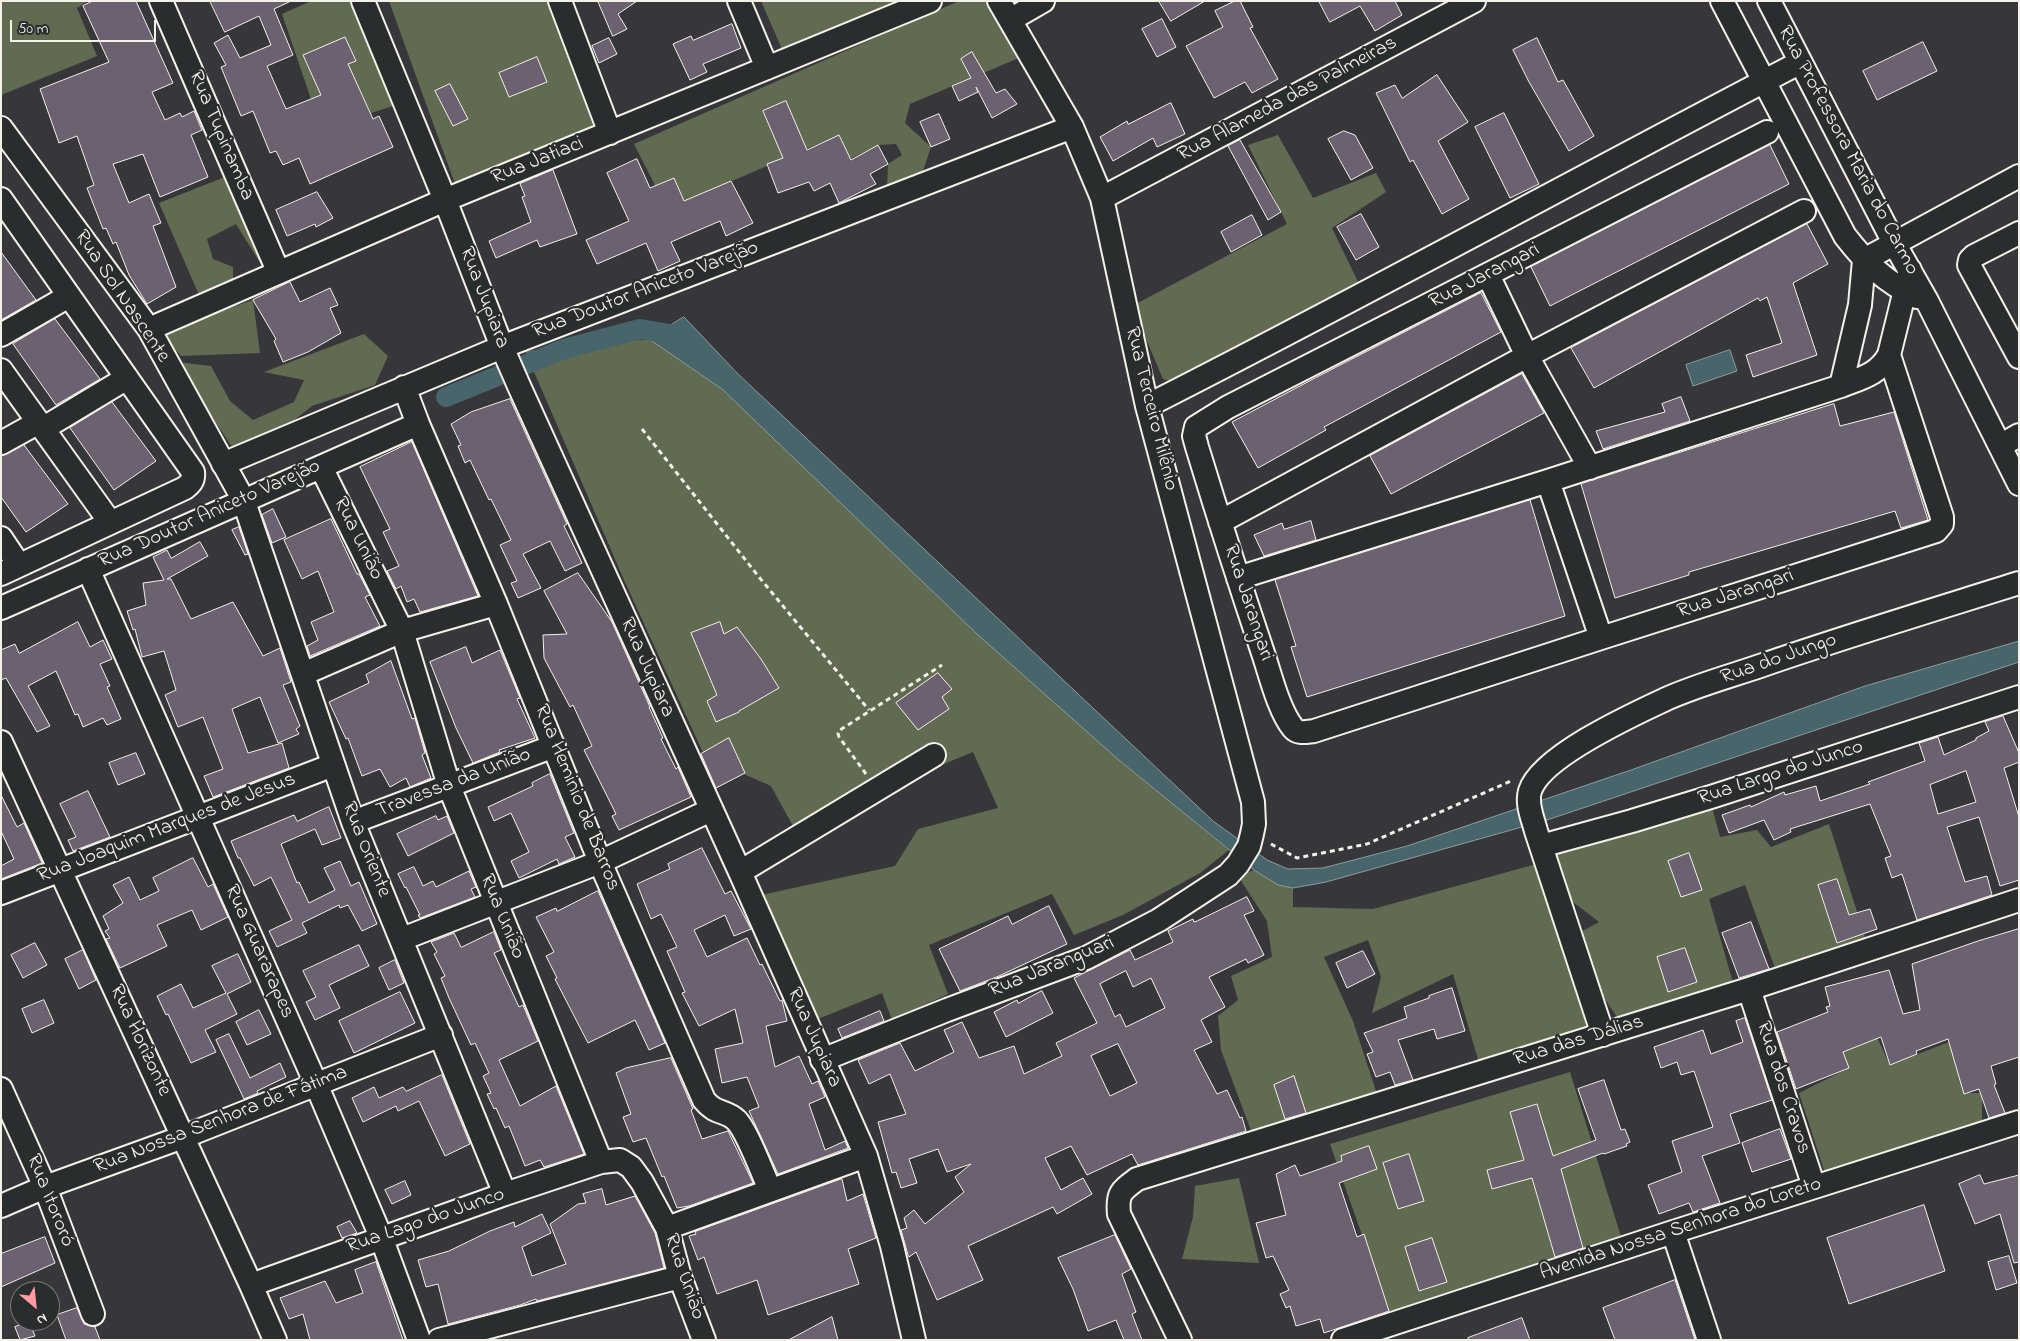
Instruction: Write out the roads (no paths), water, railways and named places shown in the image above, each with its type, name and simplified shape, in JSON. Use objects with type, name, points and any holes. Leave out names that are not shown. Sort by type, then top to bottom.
[{"type":"street","name":"Rua Tupinamba","points":[[161,1],[278,271]]},
{"type":"street","name":"Rua Jupiara","points":[[363,1],[446,200],[505,354],[740,872],[866,1156],[892,1246],[914,1340]]},
{"type":"street","points":[[560,1],[610,133]]},
{"type":"street","points":[[738,1],[767,68]]},
{"type":"street","name":"Rua Jatiaci","points":[[148,329],[278,271],[446,200],[930,1]]},
{"type":"street","points":[[1004,10],[1043,1]]},
{"type":"street","name":"Rua Alameda das Palmeiras","points":[[1102,198],[1474,1]]},
{"type":"street","name":"Rua Professora Maria do Carmo","points":[[1722,1],[1845,236],[1879,275],[1908,281]]},
{"type":"street","name":"Rua Professora Maria do Carmo","points":[[1769,1],[1894,243],[1908,281],[1927,301],[2009,441],[2017,475]]},
{"type":"street","name":"Rua Terceiro Milênio","points":[[1004,10],[1072,127],[1102,198],[1147,406],[1254,802],[1254,824],[1251,840]]},
{"type":"street","name":"Rua Jarangari","points":[[1147,406],[1421,264],[1800,63]]},
{"type":"street","name":"Rua Doutor Aniceto Varejão","points":[[1,608],[242,496],[321,467],[412,406],[505,354],[1072,127]]},
{"type":"street","name":"Rua Sol Nascente","points":[[1,128],[148,329],[242,496]]},
{"type":"street","name":"Rua Jarangari","points":[[1767,132],[1228,407],[1196,427],[1194,436],[1220,522],[1277,695],[1289,722],[1294,730],[1302,733],[1314,732],[1936,531],[1942,524],[1942,517],[1889,355]]},
{"type":"street","points":[[1841,386],[1860,305],[1864,260],[2019,176]]},
{"type":"street","points":[[1,538],[10,570],[185,488],[194,478],[193,472],[69,296],[5,211]]},
{"type":"street","points":[[1220,522],[1528,356],[1804,211]]},
{"type":"street","points":[[2019,233],[1974,256],[1970,260],[1969,265],[2019,357]]},
{"type":"street","points":[[1488,275],[1528,356],[1590,468]]},
{"type":"street","points":[[1238,578],[1590,468],[1841,386],[1872,374],[1884,366],[1889,355],[1908,281]]},
{"type":"street","points":[[1,335],[69,296]]},
{"type":"street","points":[[1,370],[110,522]]},
{"type":"street","points":[[1,443],[42,425],[127,378]]},
{"type":"street","name":"Rua Doutor Aniceto Varejão","points":[[226,469],[412,406]]},
{"type":"street","name":"Rua Heminio de Barros","points":[[412,406],[496,604],[600,862],[704,1100],[712,1110],[730,1116],[740,1125],[770,1190]]},
{"type":"street","name":"Rua União","points":[[321,467],[402,631],[449,786],[601,1162],[620,1160],[631,1167],[642,1182],[667,1228],[680,1278],[704,1340]]},
{"type":"street","points":[[1548,481],[1601,638]]},
{"type":"street","name":"Rua Oriente","points":[[242,496],[332,765],[353,822],[505,1194]]},
{"type":"street","name":"Rua Guararapes","points":[[88,569],[316,1084],[381,1237],[418,1340]]},
{"type":"street","name":"Rua do Jungo","points":[[1539,839],[1529,803],[1530,790],[1538,777],[1551,764],[1596,734],[1668,698],[1847,636],[2019,583]]},
{"type":"street","points":[[303,674],[402,631],[496,604]]},
{"type":"street","name":"Rua Largo do Junco","points":[[1539,839],[1632,821],[2019,697]]},
{"type":"street","name":"Rua Horizonte","points":[[1,742],[184,1137],[275,1340]]},
{"type":"street","name":"Travessa da União","points":[[353,822],[554,746]]},
{"type":"street","points":[[740,872],[934,755]]},
{"type":"street","name":"Rua Joaquim Marques de Jesus","points":[[1,894],[332,765]]},
{"type":"street","points":[[402,939],[600,862],[711,810]]},
{"type":"street","points":[[1539,839],[1602,1035]]},
{"type":"street","name":"Rua Jaranguari","points":[[822,1060],[947,1010],[1086,958],[1159,920],[1228,875],[1238,864],[1251,840]]},
{"type":"street","name":"Rua das Dálias","points":[[1180,1340],[1119,1214],[1118,1200],[1122,1190],[1137,1179],[1749,989],[2019,900]]},
{"type":"street","name":"Rua dos Cravos","points":[[1749,989],[1814,1188]]},
{"type":"street","name":"Rua Nossa Senhora de Fátima","points":[[1,1206],[45,1187],[184,1137],[441,1035]]},
{"type":"street","name":"Rua Itororó","points":[[1,1089],[45,1187],[94,1314]]},
{"type":"street","name":"Avenida Nossa Senhora do Loreto","points":[[1356,1338],[1673,1232],[2019,1122]]},
{"type":"street","points":[[667,1228],[866,1156]]},
{"type":"street","name":"Rua Lago do Junco","points":[[251,1284],[381,1237],[601,1162]]},
{"type":"street","points":[[1673,1232],[1709,1340]]},
{"type":"street","points":[[439,1340],[680,1278]]},
{"type":"water","points":[[684,317],[737,373],[1213,821],[1267,860],[1288,869],[1323,868],[1407,846],[1631,770],[1865,686],[2019,641],[2019,662],[1547,820],[1326,882],[1293,888],[1278,885],[1254,870],[1120,761],[977,634],[722,389],[649,339]]},
{"type":"water","points":[[1730,350],[1737,371],[1693,386],[1686,365]]},
{"type":"waterway","points":[[446,397],[564,349],[640,329],[682,336],[685,339]]}]
